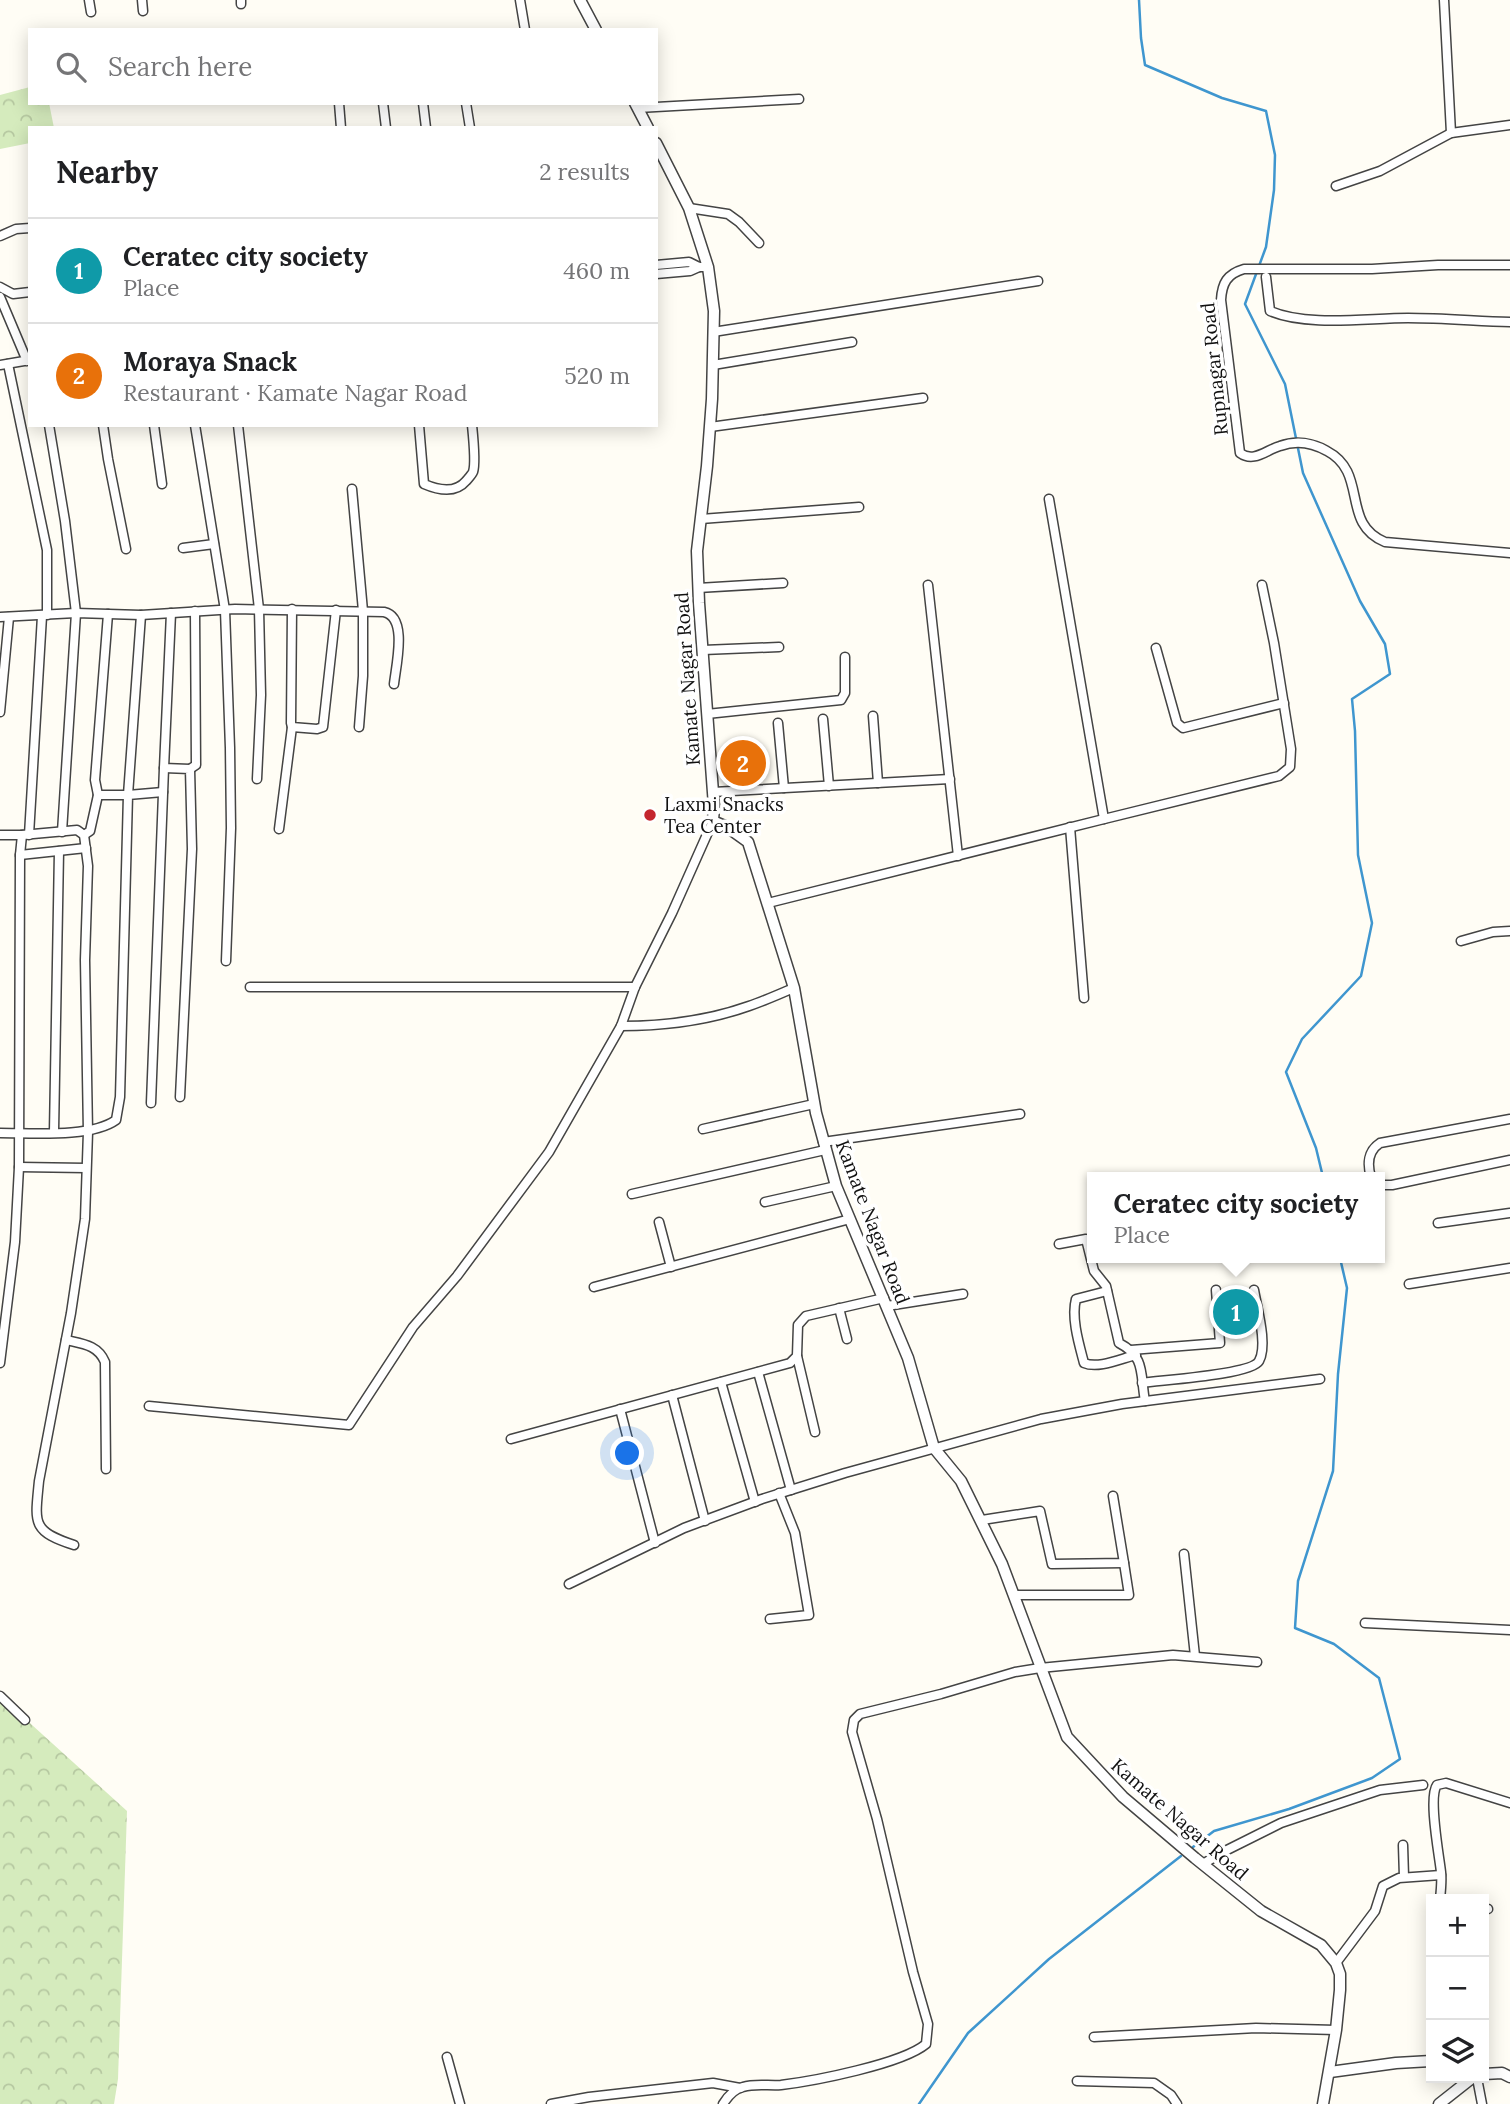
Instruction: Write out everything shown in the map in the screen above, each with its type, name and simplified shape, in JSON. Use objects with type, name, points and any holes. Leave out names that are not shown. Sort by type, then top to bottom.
[{"type":"street","points":[[89,0],[91,12]]},
{"type":"street","points":[[142,0],[143,11]]},
{"type":"street","points":[[520,0],[525,28]]},
{"type":"street","points":[[580,0],[595,28]]},
{"type":"street","points":[[1444,0],[1451,133]]},
{"type":"street","points":[[647,126],[637,106],[799,99]]},
{"type":"street","points":[[339,105],[341,126]]},
{"type":"street","points":[[383,105],[386,126]]},
{"type":"street","points":[[423,105],[426,126]]},
{"type":"street","points":[[466,105],[470,126]]},
{"type":"street","points":[[1336,186],[1380,171],[1451,133],[1510,125]]},
{"type":"street","name":"Kamate Nagar Road","points":[[658,147],[690,208],[714,311],[710,427],[697,551],[715,806],[713,821],[748,842],[794,988],[814,1104],[836,1186],[908,1358],[934,1448],[961,1481],[982,1520],[1002,1564],[1067,1737],[1123,1797],[1261,1911],[1321,1945],[1336,1963]]},
{"type":"street","points":[[690,208],[727,214],[739,222],[759,243]]},
{"type":"street","points":[[0,236],[16,229],[28,228]]},
{"type":"street","points":[[658,265],[689,262],[704,267]]},
{"type":"street","name":"Rupnagar Road","points":[[1510,265],[1438,265],[1265,274],[1251,270],[1234,272],[1226,279],[1221,300],[1240,453],[1253,458],[1282,445],[1295,443],[1330,452],[1345,466],[1353,484],[1359,520],[1373,538],[1385,542],[1510,553]]},
{"type":"street","points":[[658,274],[704,267]]},
{"type":"street","points":[[1265,274],[1270,311],[1285,317],[1510,322]]},
{"type":"street","points":[[713,332],[1038,281]]},
{"type":"street","points":[[0,287],[13,294],[28,292]]},
{"type":"street","points":[[0,297],[28,358]]},
{"type":"street","points":[[713,365],[852,342]]},
{"type":"street","points":[[0,1363],[15,1242],[19,1167],[20,855],[25,835],[47,550],[4,364],[28,360]]},
{"type":"street","points":[[710,427],[923,398]]},
{"type":"street","points":[[49,427],[65,521],[75,613],[62,832]]},
{"type":"street","points":[[103,427],[126,549]]},
{"type":"street","points":[[154,427],[162,484]]},
{"type":"street","points":[[195,427],[225,610],[231,828],[226,961]]},
{"type":"street","points":[[238,427],[259,609],[261,695],[257,779]]},
{"type":"street","points":[[419,427],[424,484],[446,490],[463,485],[473,472],[472,427]]},
{"type":"street","points":[[352,489],[363,611],[363,676],[359,727]]},
{"type":"street","points":[[1049,499],[1104,819]]},
{"type":"street","points":[[701,519],[859,506]]},
{"type":"street","points":[[183,548],[214,544]]},
{"type":"street","points":[[698,588],[783,583]]},
{"type":"street","points":[[928,585],[958,856]]},
{"type":"street","points":[[768,903],[1284,773],[1290,767],[1292,759],[1262,585]]},
{"type":"street","points":[[0,712],[5,617],[75,613],[141,615],[259,609],[391,613],[397,620],[399,633],[394,684]]},
{"type":"street","points":[[279,829],[292,727],[292,609]]},
{"type":"street","points":[[292,727],[323,727],[335,610]]},
{"type":"street","points":[[164,768],[190,769],[196,765],[195,611]]},
{"type":"street","points":[[151,1103],[166,698],[172,613]]},
{"type":"street","points":[[84,835],[90,831],[98,795],[94,780],[108,614]]},
{"type":"street","points":[[0,1133],[88,1132],[109,1125],[116,1119],[120,1097],[128,795],[141,615]]},
{"type":"street","points":[[703,650],[779,647]]},
{"type":"street","points":[[1156,648],[1177,723],[1183,728],[1284,703]]},
{"type":"street","points":[[707,714],[841,700],[845,693],[845,657]]},
{"type":"street","points":[[873,716],[878,783]]},
{"type":"street","points":[[823,719],[829,786]]},
{"type":"street","points":[[778,723],[784,788]]},
{"type":"street","points":[[180,1097],[191,875],[190,769]]},
{"type":"street","points":[[713,792],[950,779]]},
{"type":"street","points":[[98,795],[163,792]]},
{"type":"street","points":[[149,1406],[349,1425],[413,1328],[457,1276],[549,1152],[621,1026],[635,987],[684,888],[713,821]]},
{"type":"street","points":[[1070,827],[1084,998]]},
{"type":"street","points":[[0,835],[77,830],[84,835],[88,866],[85,960],[88,1132],[85,1219],[66,1340],[39,1481],[37,1509],[40,1529],[52,1538],[74,1545]]},
{"type":"street","points":[[20,855],[86,848]]},
{"type":"street","points":[[54,1132],[59,851]]},
{"type":"street","points":[[1461,940],[1493,932],[1510,932]]},
{"type":"street","points":[[250,987],[635,987]]},
{"type":"street","points":[[621,1026],[685,1023],[750,1006],[794,988]]},
{"type":"street","points":[[703,1129],[814,1104]]},
{"type":"street","points":[[632,1194],[824,1146],[1020,1114]]},
{"type":"street","points":[[1370,1172],[1369,1156],[1373,1147],[1380,1143],[1510,1119]]},
{"type":"street","points":[[1385,1185],[1510,1160]]},
{"type":"street","points":[[19,1167],[86,1168]]},
{"type":"street","points":[[765,1202],[836,1186]]},
{"type":"street","points":[[1438,1223],[1510,1213]]},
{"type":"street","points":[[594,1287],[850,1219]]},
{"type":"street","points":[[659,1222],[671,1267]]},
{"type":"street","points":[[1059,1244],[1086,1239],[1087,1243]]},
{"type":"street","points":[[1092,1263],[1094,1271],[1106,1286],[1119,1343],[1133,1352],[1139,1360],[1145,1401]]},
{"type":"street","points":[[1409,1284],[1510,1268]]},
{"type":"street","points":[[1107,1292],[1076,1298],[1074,1305],[1084,1363],[1090,1366],[1133,1352],[1220,1343],[1216,1290]]},
{"type":"street","points":[[1142,1382],[1231,1373],[1255,1367],[1260,1359],[1262,1343],[1254,1290]]},
{"type":"street","points":[[815,1432],[797,1356],[798,1331],[806,1316],[839,1308],[962,1294]]},
{"type":"street","points":[[839,1308],[847,1339]]},
{"type":"street","points":[[66,1340],[88,1345],[101,1353],[105,1363],[106,1469]]},
{"type":"street","points":[[511,1439],[790,1363],[797,1356]]},
{"type":"street","points":[[758,1372],[791,1490]]},
{"type":"street","points":[[569,1584],[705,1521],[779,1493],[934,1448],[1041,1419],[1145,1401],[1321,1379]]},
{"type":"street","points":[[721,1382],[755,1502]]},
{"type":"street","points":[[671,1395],[705,1521]]},
{"type":"street","points":[[620,1409],[655,1543]]},
{"type":"street","points":[[770,1619],[809,1615],[795,1533],[779,1493]]},
{"type":"street","points":[[1014,1595],[1129,1595],[1113,1496]]},
{"type":"street","points":[[982,1520],[1040,1511],[1052,1564],[1124,1563]]},
{"type":"street","points":[[1184,1554],[1195,1656]]},
{"type":"street","points":[[1365,1623],[1510,1630]]},
{"type":"street","points":[[551,2104],[713,2083],[740,2088],[783,2085],[845,2072],[916,2052],[926,2044],[928,2024],[852,1725],[860,1714],[1015,1672],[1040,1668],[1173,1655],[1257,1662]]},
{"type":"street","points":[[0,1696],[25,1720]]},
{"type":"street","points":[[1440,1894],[1441,1875],[1433,1794],[1437,1785],[1451,1784],[1510,1803]]},
{"type":"street","points":[[1203,1864],[1281,1823],[1380,1790],[1423,1785]]},
{"type":"street","points":[[1403,1845],[1404,1877]]},
{"type":"street","points":[[1323,2104],[1330,2072],[1340,1990],[1340,1974],[1336,1963],[1374,1911],[1384,1886],[1394,1879],[1404,1877],[1441,1875]]},
{"type":"street","points":[[1094,2037],[1256,2028],[1336,2030]]},
{"type":"street","points":[[447,2057],[460,2104]]},
{"type":"street","points":[[1330,2072],[1426,2061]]},
{"type":"street","points":[[1489,2074],[1502,2073],[1510,2077]]},
{"type":"street","points":[[1077,2081],[1154,2083],[1171,2095],[1177,2104]]},
{"type":"street","points":[[1439,2104],[1467,2083]]},
{"type":"street","points":[[1476,2083],[1482,2104]]},
{"type":"street","points":[[723,2104],[740,2088]]},
{"type":"green space","points":[[28,88],[28,105],[49,105],[54,126],[28,126],[28,143],[0,149],[0,95]]},
{"type":"green space","points":[[0,1696],[127,1811],[118,2079],[114,2104],[0,2104]]},
{"type":"waterway","points":[[1139,0],[1145,65],[1222,98],[1266,111],[1275,155],[1274,190],[1266,247],[1245,304],[1285,384],[1303,473],[1360,601],[1385,644],[1390,674],[1352,699],[1358,855],[1372,923],[1361,976],[1302,1039],[1286,1072],[1316,1148],[1322,1172]]},
{"type":"waterway","points":[[1193,1847],[1214,1831],[1289,1809],[1372,1778],[1400,1759],[1379,1678],[1334,1644],[1295,1628],[1298,1581],[1333,1471],[1338,1374],[1347,1288],[1341,1263]]},
{"type":"waterway","points":[[919,2104],[968,2033],[1049,1959],[1181,1856]]},
{"type":"place","name":"Moraya Snack","points":[[743,763]]},
{"type":"place","name":"Laxmi Snacks Tea Center","points":[[650,815]]},
{"type":"place","name":"Ceratec city society","points":[[1236,1312]]}]
